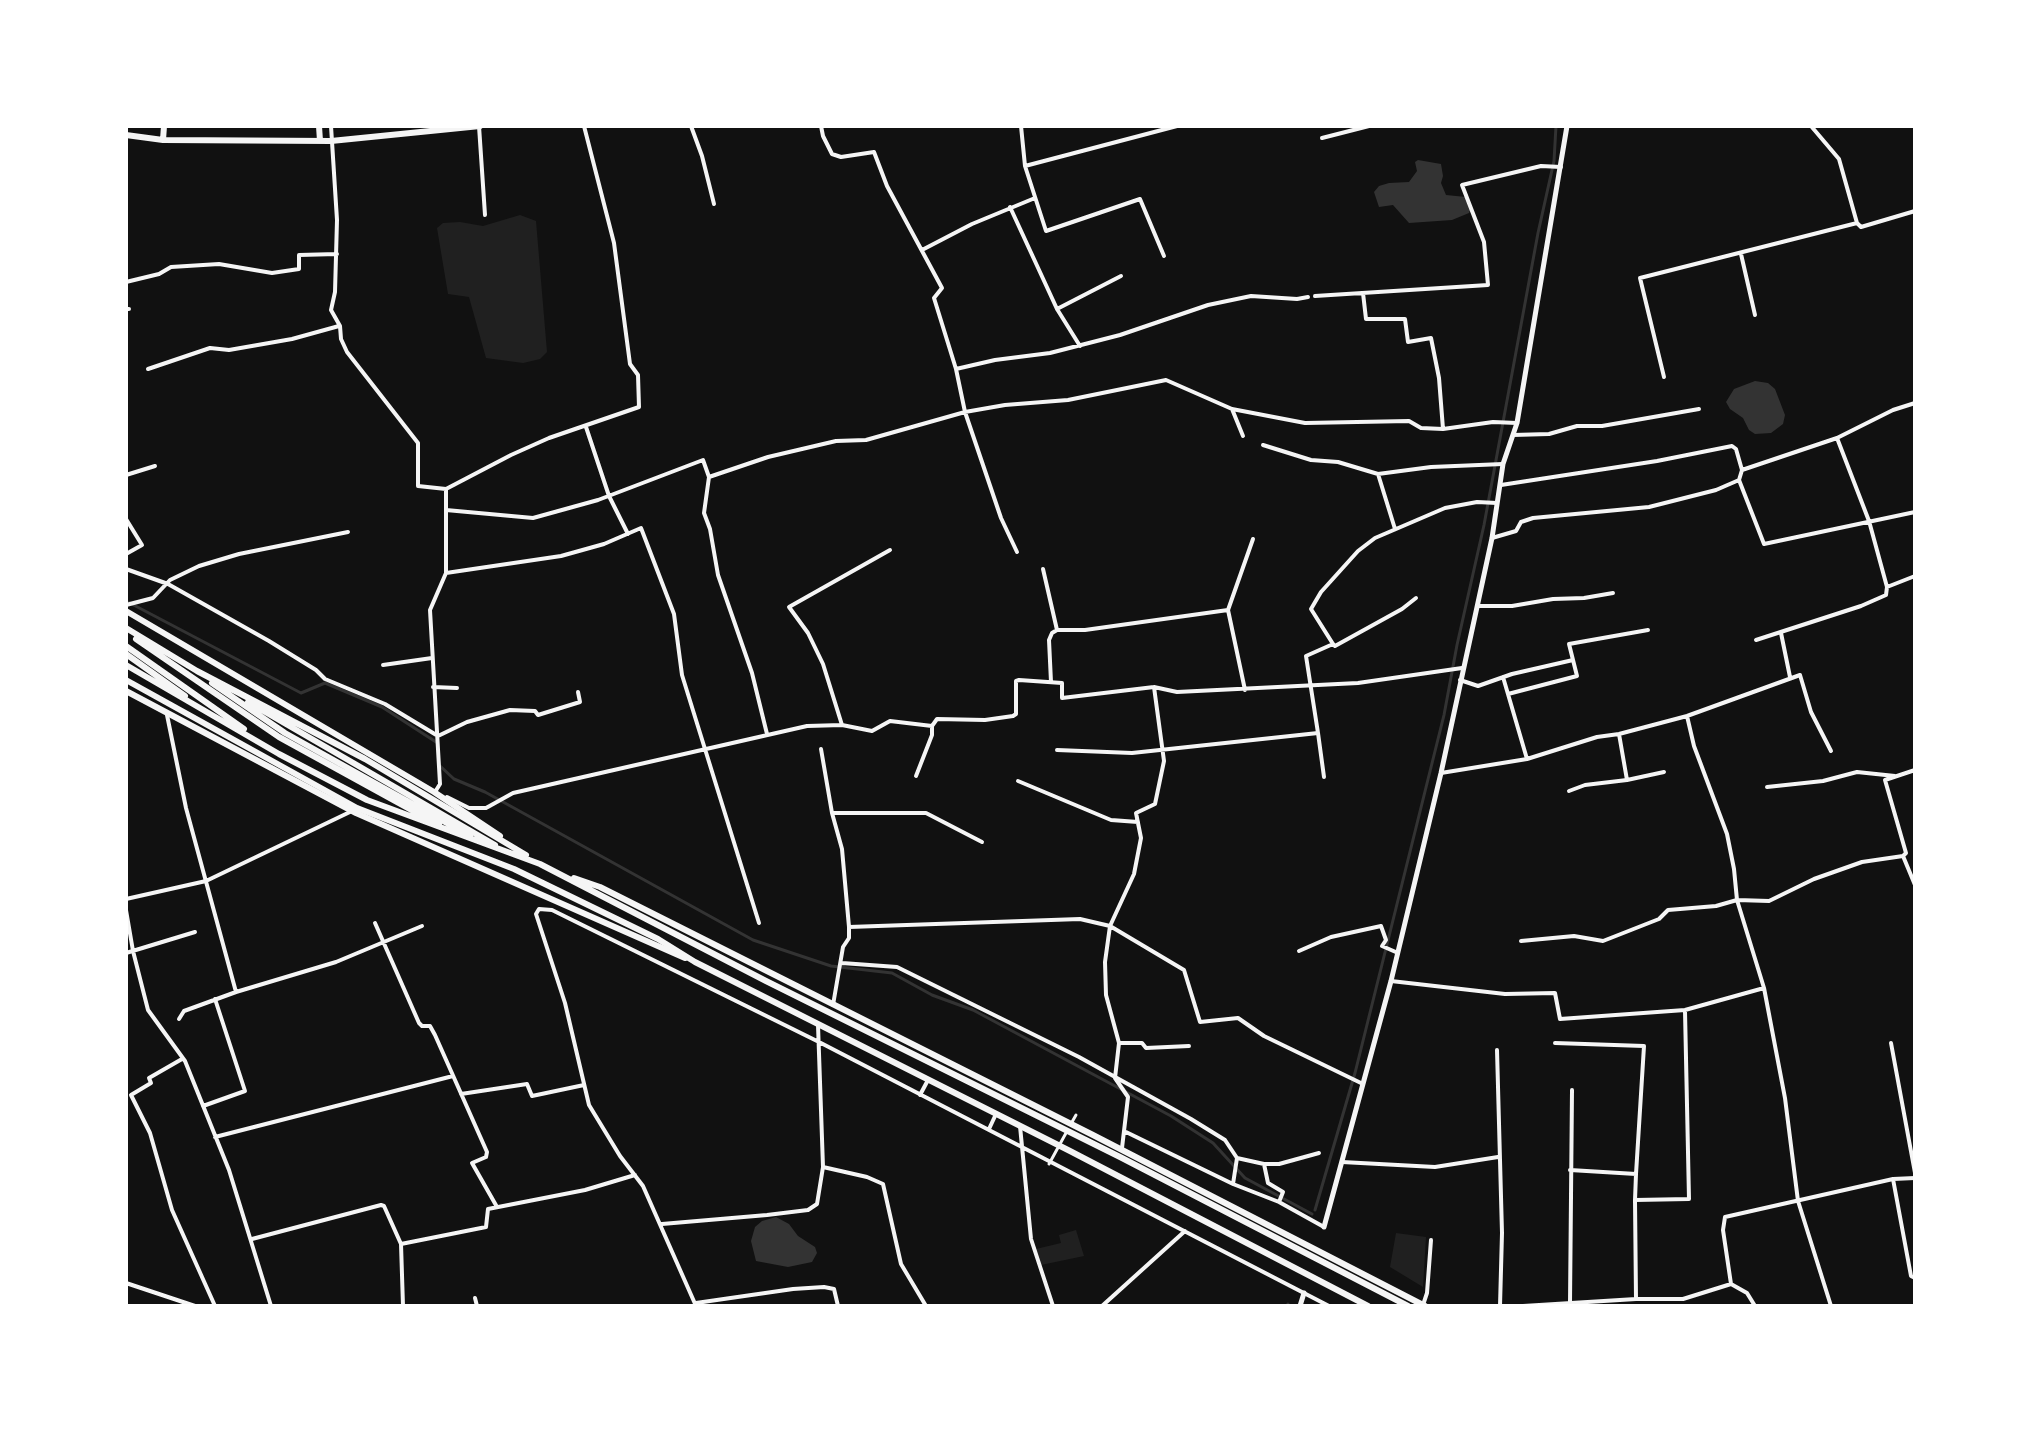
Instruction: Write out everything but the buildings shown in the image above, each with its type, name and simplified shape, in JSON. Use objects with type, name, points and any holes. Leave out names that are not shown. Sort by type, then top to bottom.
[{"type":"main road","points":[[163,140],[164,126]]},
{"type":"main road","points":[[319,126],[320,141]]},
{"type":"main road","points":[[126,135],[163,140],[331,141],[479,126]]},
{"type":"main road","points":[[1324,1227],[1360,1083],[1391,981],[1441,773],[1492,538],[1503,464],[1513,435],[1567,126]]},
{"type":"main road","points":[[126,608],[434,792],[540,864]]},
{"type":"main road","points":[[126,630],[508,852]]},
{"type":"main road","points":[[126,630],[279,737],[461,836]]},
{"type":"main road","points":[[126,646],[279,754]]},
{"type":"main road","points":[[126,654],[220,720]]},
{"type":"main road","points":[[183,662],[285,733],[484,844]]},
{"type":"main road","points":[[126,664],[279,754],[367,800],[540,864]]},
{"type":"main road","points":[[197,671],[365,759],[553,871],[1408,1306]]},
{"type":"main road","points":[[126,680],[357,808],[514,869],[658,939],[695,962]]},
{"type":"main road","points":[[126,691],[352,811],[695,962],[1368,1306]]},
{"type":"main road","points":[[553,871],[600,887],[1424,1306]]},
{"type":"main road","points":[[1300,1306],[1304,1293]]},
{"type":"street","points":[[331,126],[337,254],[331,310],[340,326],[341,339],[347,352],[418,443],[418,486],[446,489],[549,438],[639,407],[638,375],[630,364],[614,243],[584,126]]},
{"type":"street","points":[[479,126],[485,215]]},
{"type":"street","points":[[691,126],[714,204]]},
{"type":"street","points":[[821,126],[832,154],[841,157],[874,152],[887,186],[942,288],[934,298],[956,369],[965,412],[1001,518],[1017,552]]},
{"type":"street","points":[[1021,126],[1025,166],[1046,231],[1140,199],[1164,256]]},
{"type":"street","points":[[1149,126],[1150,134]]},
{"type":"street","points":[[1025,166],[1177,126]]},
{"type":"street","points":[[1322,138],[1369,126]]},
{"type":"street","points":[[1811,126],[1839,159],[1857,223],[1861,227],[1915,211]]},
{"type":"street","points":[[1315,296],[1488,285],[1484,242],[1462,185],[1541,166],[1558,166]]},
{"type":"street","points":[[922,250],[1035,198]]},
{"type":"street","points":[[1010,207],[1057,309],[1080,346]]},
{"type":"street","points":[[1664,377],[1640,278],[1857,223]]},
{"type":"street","points":[[126,282],[159,274],[171,267],[219,264],[272,273],[299,269],[299,255],[337,254]]},
{"type":"street","points":[[1741,254],[1755,315]]},
{"type":"street","points":[[1057,309],[1121,276]]},
{"type":"street","points":[[1363,293],[1366,319],[1405,319],[1408,342],[1431,338],[1439,378],[1443,429]]},
{"type":"street","points":[[956,369],[1080,346],[1208,305],[1251,296],[1308,297]]},
{"type":"street","points":[[148,369],[210,348],[229,350],[340,326]]},
{"type":"street","points":[[709,477],[768,457],[836,441],[866,440],[965,412],[1068,400],[1166,380],[1232,409],[1305,423],[1409,421],[1421,428],[1443,429],[1493,422],[1514,423]]},
{"type":"street","points":[[1742,470],[1837,438],[1893,410],[1915,403]]},
{"type":"street","points":[[1232,409],[1243,436]]},
{"type":"street","points":[[1513,435],[1549,434],[1577,426],[1602,426],[1699,409]]},
{"type":"street","points":[[586,427],[609,496],[628,534]]},
{"type":"street","points":[[1756,640],[1886,595],[1887,587],[1869,521],[1837,438]]},
{"type":"street","points":[[1263,445],[1311,460],[1338,462],[1378,474],[1431,467],[1503,464]]},
{"type":"street","points":[[1501,485],[1732,446],[1736,449],[1742,470],[1739,480],[1764,544],[1915,512]]},
{"type":"street","points":[[446,510],[533,518],[609,496],[703,460],[709,477],[704,513],[718,575],[752,673],[767,734]]},
{"type":"street","points":[[126,475],[155,466]]},
{"type":"street","points":[[1378,474],[1395,529]]},
{"type":"street","points":[[1492,538],[1516,531],[1521,522],[1533,518],[1649,507],[1716,490],[1739,480]]},
{"type":"street","points":[[446,489],[446,573],[430,610],[440,784],[434,792],[469,808],[486,808],[513,793],[807,726],[842,725],[872,731],[890,721],[932,726]]},
{"type":"street","points":[[1333,644],[1311,609],[1321,592],[1358,551],[1375,538],[1445,508],[1477,502],[1497,503]]},
{"type":"street","points":[[126,519],[142,545],[126,554]]},
{"type":"street","points":[[446,573],[561,556],[641,528],[665,586],[680,643],[682,675],[759,923]]},
{"type":"street","points":[[126,608],[153,598],[170,580],[199,566],[239,554],[348,532]]},
{"type":"street","points":[[1245,690],[1228,610],[1253,539]]},
{"type":"street","points":[[842,725],[823,664],[808,633],[789,607],[890,550]]},
{"type":"street","points":[[126,569],[168,584],[269,641],[325,679],[385,704],[438,736]]},
{"type":"street","points":[[1043,569],[1057,630]]},
{"type":"street","points":[[1887,587],[1915,576]]},
{"type":"street","points":[[1477,606],[1512,606],[1613,593]]},
{"type":"street","points":[[1324,777],[1306,656],[1333,644],[1335,646],[1416,598]]},
{"type":"street","points":[[1051,682],[1049,640],[1057,630],[1085,630],[1228,610]]},
{"type":"street","points":[[1508,694],[1577,676],[1569,644],[1648,630]]},
{"type":"street","points":[[1781,632],[1790,677]]},
{"type":"street","points":[[383,665],[432,658]]},
{"type":"street","points":[[1460,680],[1478,686],[1573,660]]},
{"type":"street","points":[[916,776],[937,719],[985,720],[1013,716],[1016,714],[1016,681],[1062,683],[1062,698],[1154,687],[1177,692],[1358,683],[1462,668]]},
{"type":"street","points":[[1441,773],[1527,759],[1597,737],[1687,716],[1800,675],[1811,712],[1831,751]]},
{"type":"street","points":[[1503,677],[1527,759]]},
{"type":"street","points":[[433,687],[457,688]]},
{"type":"street","points":[[1154,687],[1164,761],[1156,801],[1138,811],[1141,838],[1134,874],[1110,926],[1105,962],[1106,995],[1119,1043],[1115,1078],[1127,1096],[1123,1126],[1126,1132],[1233,1184],[1279,1202],[1324,1227]]},
{"type":"street","points":[[438,736],[467,722],[510,710],[535,711],[538,715],[580,702],[578,692]]},
{"type":"street","points":[[167,714],[186,808],[236,992]]},
{"type":"street","points":[[1687,716],[1694,746],[1727,834],[1737,900],[1764,988],[1785,1098],[1798,1201],[1831,1306]]},
{"type":"street","points":[[1057,750],[1132,753],[1318,733]]},
{"type":"street","points":[[1619,734],[1627,780]]},
{"type":"street","points":[[821,749],[842,849],[849,927],[833,1005]]},
{"type":"street","points":[[1903,856],[1906,853],[1885,780],[1915,770]]},
{"type":"street","points":[[1569,791],[1585,785],[1664,772]]},
{"type":"street","points":[[1767,787],[1823,781],[1857,772],[1897,776]]},
{"type":"street","points":[[1018,781],[1111,820],[1138,822]]},
{"type":"street","points":[[126,899],[206,881],[352,811]]},
{"type":"street","points":[[832,813],[926,813],[982,842]]},
{"type":"street","points":[[1521,941],[1574,936],[1603,941],[1659,919],[1668,910],[1716,906],[1737,900],[1769,901],[1814,879],[1862,862],[1903,856]]},
{"type":"street","points":[[1903,856],[1915,885]]},
{"type":"street","points":[[838,1306],[834,1289],[824,1287],[696,1304],[662,1224],[635,1175],[589,1105],[565,1003],[536,914],[539,909],[552,910],[819,1042],[1329,1306]]},
{"type":"street","points":[[126,910],[148,1010],[182,1059],[203,1106],[229,1170],[271,1306]]},
{"type":"street","points":[[849,927],[1003,923],[1061,918],[1110,926],[1184,970],[1200,1022],[1238,1018],[1264,1036],[1360,1083]]},
{"type":"street","points":[[375,923],[419,1023],[430,1026],[487,1152],[486,1157],[473,1162],[472,1166],[497,1207]]},
{"type":"street","points":[[179,1019],[184,1011],[215,999],[336,962],[422,926]]},
{"type":"street","points":[[1299,951],[1331,937],[1381,926],[1386,940],[1382,946],[1396,951]]},
{"type":"street","points":[[126,953],[195,932]]},
{"type":"street","points":[[841,963],[897,967],[1079,1057],[1214,1133],[1225,1140],[1237,1158],[1233,1184]]},
{"type":"street","points":[[1391,981],[1505,994],[1555,993],[1560,1019],[1685,1010],[1764,988]]},
{"type":"street","points":[[203,1106],[245,1091],[215,999]]},
{"type":"street","points":[[1635,1200],[1689,1199],[1685,1010]]},
{"type":"street","points":[[662,1224],[808,1210],[817,1204],[823,1167],[818,1025]]},
{"type":"street","points":[[1119,1043],[1142,1043],[1146,1048],[1189,1046]]},
{"type":"street","points":[[1555,1043],[1644,1046],[1635,1200],[1636,1299]]},
{"type":"street","points":[[1731,1284],[1723,1230],[1725,1217],[1915,1175],[1891,1043]]},
{"type":"street","points":[[1497,1050],[1502,1233],[1500,1306]]},
{"type":"street","points":[[182,1059],[149,1078],[151,1083],[131,1096],[150,1133],[172,1210],[215,1306]]},
{"type":"street","points":[[215,1137],[453,1076]]},
{"type":"street","points":[[920,1095],[928,1080]]},
{"type":"street","points":[[461,1094],[527,1084],[532,1096],[584,1085]]},
{"type":"street","points":[[1570,1303],[1572,1090]]},
{"type":"street","points":[[989,1129],[996,1114]]},
{"type":"street","points":[[1050,1163],[1076,1115]]},
{"type":"street","points":[[1020,1126],[1031,1239],[1053,1306]]},
{"type":"street","points":[[1122,1150],[1126,1132]]},
{"type":"street","points":[[1237,1158],[1279,1164],[1319,1153]]},
{"type":"street","points":[[1341,1162],[1435,1167],[1498,1157]]},
{"type":"street","points":[[1264,1164],[1268,1183],[1283,1192],[1279,1202]]},
{"type":"street","points":[[823,1167],[883,1184],[901,1264],[926,1306]]},
{"type":"street","points":[[1570,1170],[1636,1174]]},
{"type":"street","points":[[401,1244],[486,1227],[486,1209],[585,1190],[635,1175]]},
{"type":"street","points":[[1893,1179],[1911,1276],[1915,1278]]},
{"type":"street","points":[[252,1239],[384,1206],[401,1244],[403,1306]]},
{"type":"street","points":[[1102,1306],[1185,1231]]},
{"type":"street","points":[[1424,1306],[1431,1240]]},
{"type":"street","points":[[126,1283],[195,1306]]},
{"type":"street","points":[[1523,1306],[1683,1299],[1731,1284],[1747,1293],[1755,1306]]},
{"type":"street","points":[[475,1298],[477,1306]]},
{"type":"shaded area","points":[[1415,162],[1441,164],[1441,183],[1446,195],[1466,197],[1471,208],[1469,213],[1452,220],[1409,223],[1393,205],[1379,207],[1374,192],[1379,186],[1389,183],[1409,182],[1417,171]]},
{"type":"shaded area","points":[[520,215],[536,221],[547,352],[540,359],[523,363],[486,358],[469,297],[448,294],[437,228],[443,223],[460,222],[483,226]]},
{"type":"shaded area","points":[[1755,381],[1768,383],[1775,389],[1785,415],[1783,424],[1771,433],[1755,434],[1749,430],[1743,418],[1726,402],[1734,389]]},
{"type":"shaded area","points":[[776,1217],[815,1247],[817,1253],[812,1262],[788,1267],[756,1261],[751,1241],[755,1227],[762,1221]]},
{"type":"shaded area","points":[[1076,1230],[1084,1256],[1041,1265],[1036,1249],[1061,1243],[1059,1235]]},
{"type":"shaded area","points":[[1396,1233],[1426,1237],[1423,1287],[1390,1267]]},
{"type":"waterway","points":[[1315,1210],[1355,1073],[1444,715],[1554,161],[1556,126]]},
{"type":"waterway","points":[[126,601],[301,693],[325,683],[382,707],[436,742]]},
{"type":"waterway","points":[[439,765],[454,779],[485,792],[753,940],[831,966],[892,973],[932,995],[973,1010],[1171,1116],[1213,1143],[1245,1178],[1312,1214]]}]
